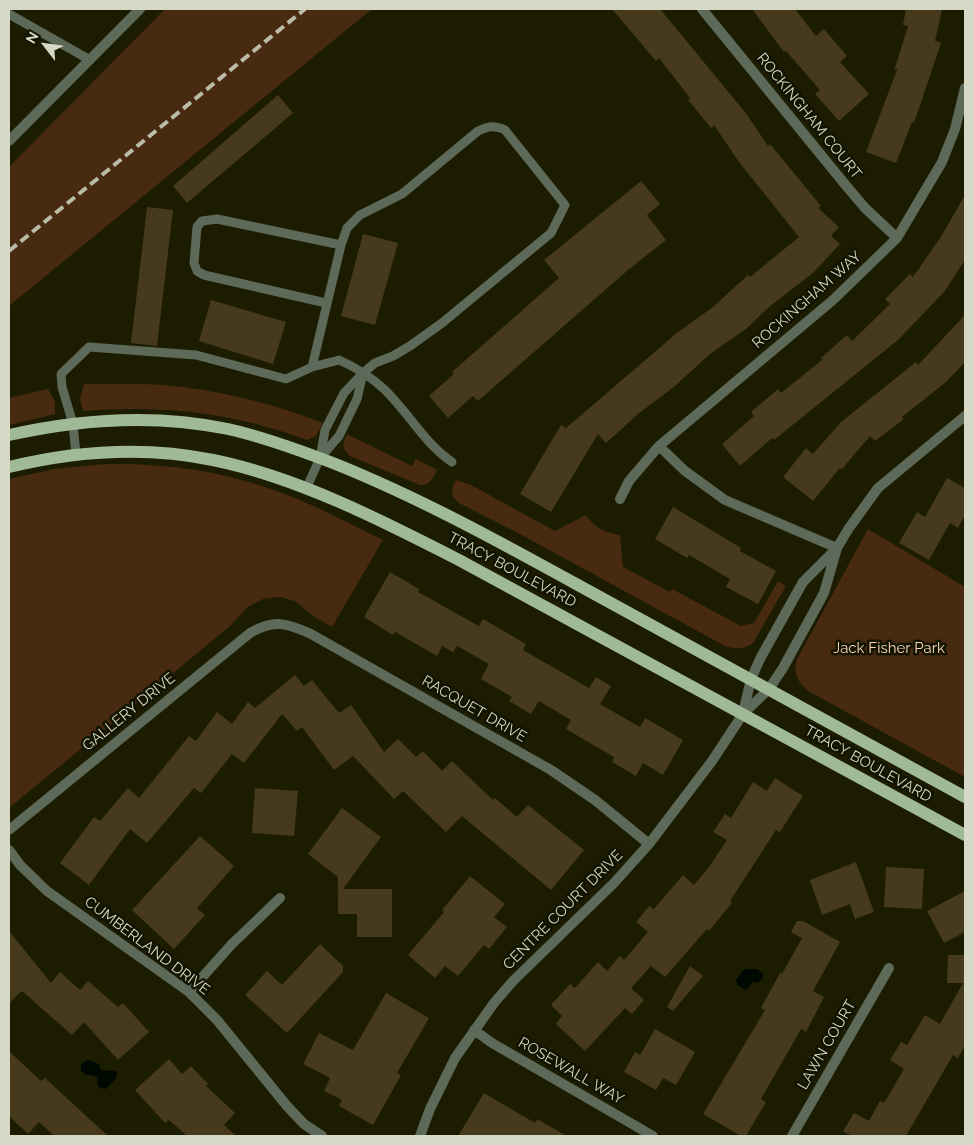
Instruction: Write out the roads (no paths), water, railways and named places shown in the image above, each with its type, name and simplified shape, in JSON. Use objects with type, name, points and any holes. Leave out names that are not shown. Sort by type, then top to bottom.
[{"type":"main road","name":"TRACY BOULEVARD","points":[[9,435],[73,424],[128,420],[192,423],[252,435],[320,458],[356,472],[452,517],[965,797]]},
{"type":"main road","name":"TRACY BOULEVARD","points":[[9,467],[76,454],[140,452],[211,460],[247,468],[306,489],[409,534],[459,560],[965,835]]},
{"type":"street","points":[[9,141],[140,9]]},
{"type":"street","name":"ROCKINGHAM COURT","points":[[702,9],[865,208],[897,238]]},
{"type":"street","name":"ROCKINGHAM WAY","points":[[620,499],[629,480],[659,446],[833,300],[897,238],[942,162],[955,128],[965,88]]},
{"type":"street","name":"CENTRE COURT DRIVE","points":[[742,714],[751,679],[761,657],[803,582],[837,548],[878,488],[965,416]]},
{"type":"street","points":[[659,446],[685,471],[725,500],[837,548]]},
{"type":"street","name":"CENTRE COURT DRIVE","points":[[420,1136],[430,1109],[455,1058],[474,1030],[513,981],[614,883],[649,844],[706,768],[742,714],[769,689],[783,668],[824,593],[837,548]]},
{"type":"street","name":"GALLERY DRIVE","points":[[9,830],[250,633],[272,623]]},
{"type":"street","name":"RACQUET DRIVE","points":[[272,623],[291,624],[311,634],[551,770],[596,800],[649,844]]},
{"type":"street","name":"CUMBERLAND DRIVE","points":[[9,850],[20,865],[47,891],[189,992],[217,1020],[287,1106],[304,1124],[322,1136]]},
{"type":"street","points":[[189,992],[232,944],[280,898]]},
{"type":"street","name":"LAWN COURT","points":[[792,1136],[889,968]]},
{"type":"street","name":"ROSEWALL WAY","points":[[474,1030],[492,1043],[653,1136]]},
{"type":"lane","points":[[9,14],[90,60]]},
{"type":"lane","points":[[306,489],[320,458],[325,430],[344,393],[363,372],[375,363],[393,356],[410,346],[442,323],[551,233],[565,205],[505,130],[497,126],[489,126],[478,131],[402,194],[360,215],[347,228],[340,245],[312,367]]},
{"type":"lane","points":[[326,303],[204,275],[197,271],[194,263],[197,227],[202,221],[217,219],[340,245]]},
{"type":"lane","points":[[76,454],[73,424],[62,387],[61,374],[89,347],[196,355],[286,379],[312,367],[339,360],[363,372],[385,391],[428,442],[452,462]]},
{"type":"lane","points":[[320,458],[339,436],[357,399],[363,372]]},
{"type":"railway","points":[[9,251],[305,9]]},
{"type":"park label","name":"Jack Fisher Park","points":[[889,648]]}]
